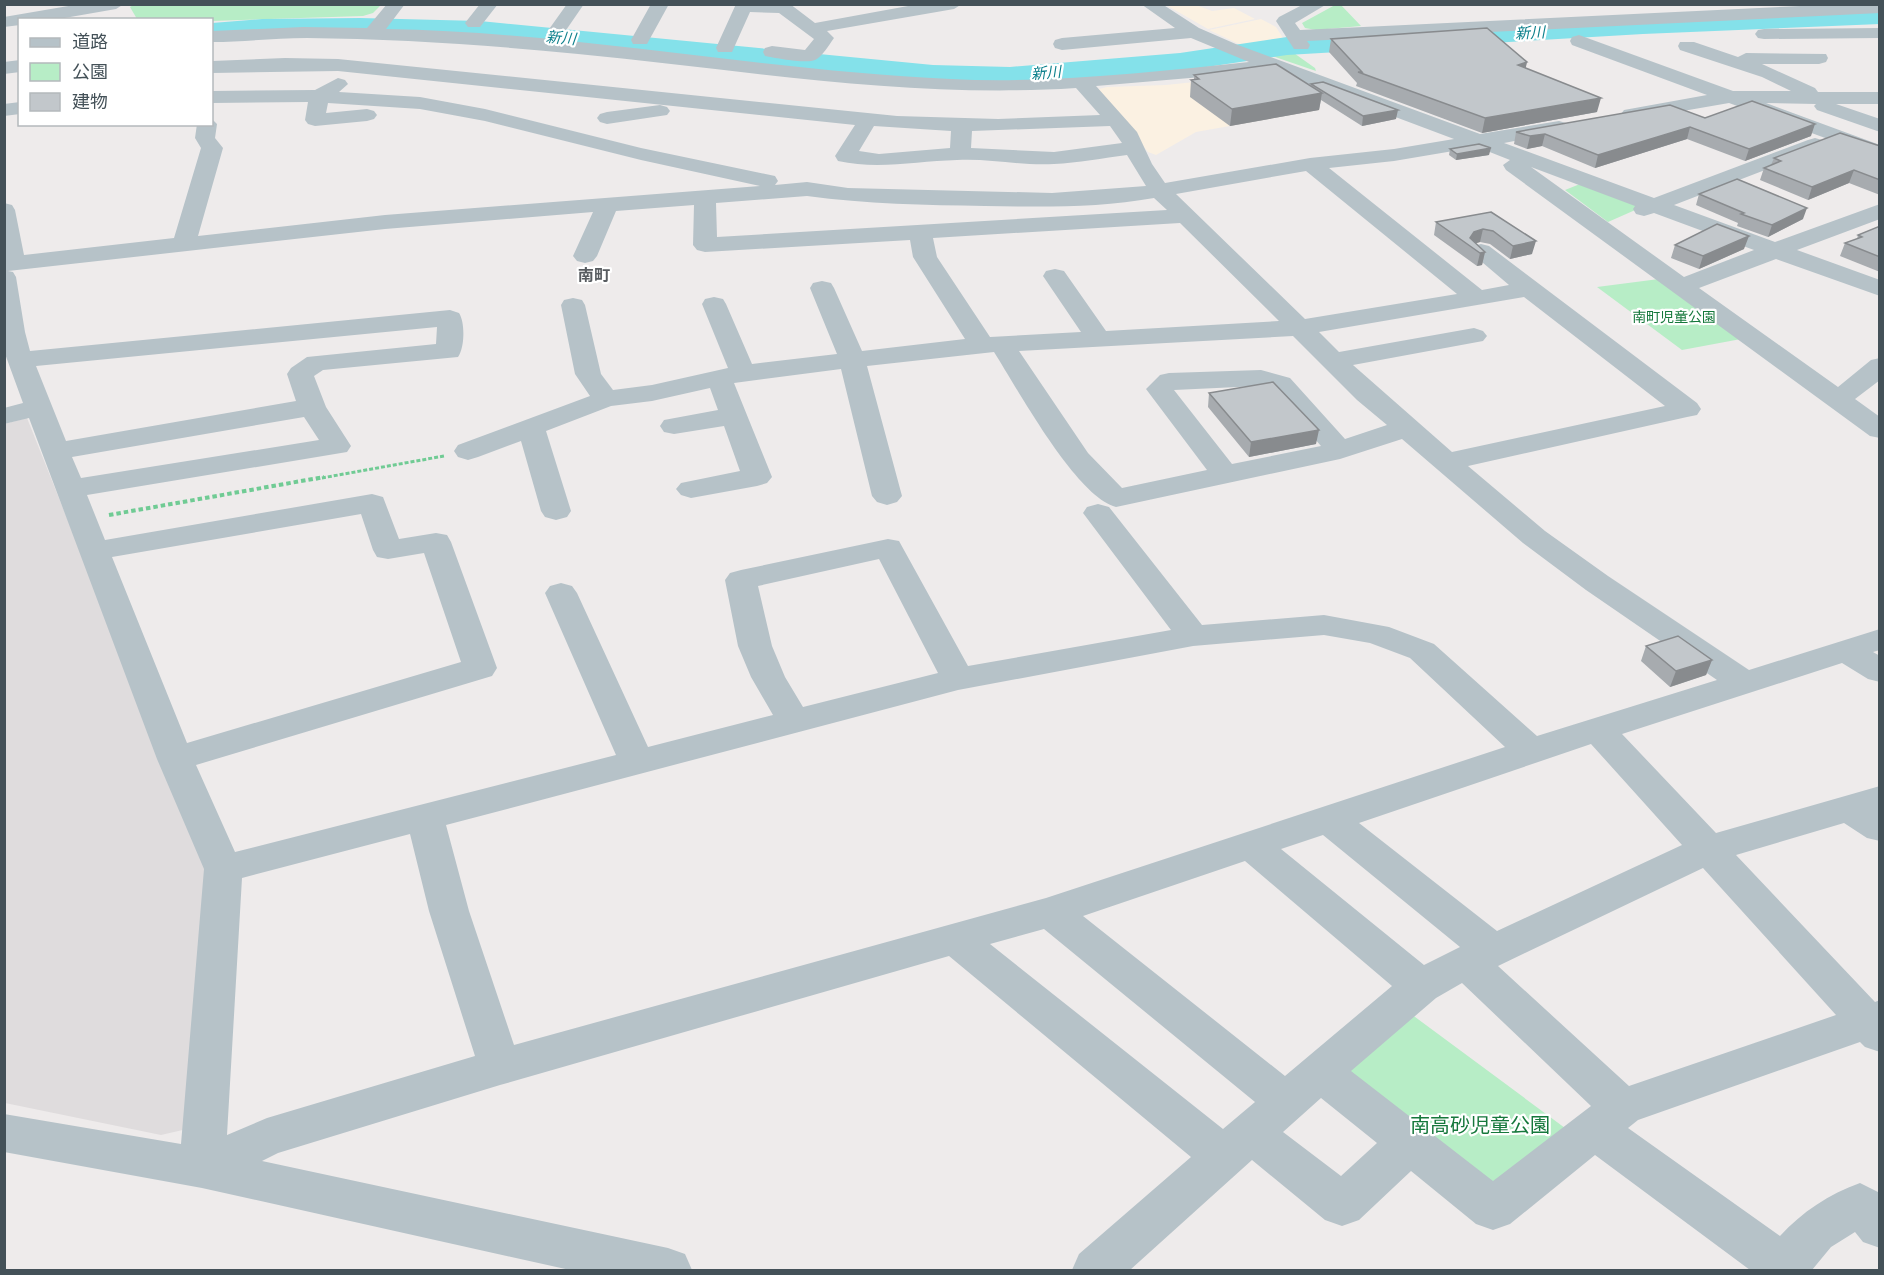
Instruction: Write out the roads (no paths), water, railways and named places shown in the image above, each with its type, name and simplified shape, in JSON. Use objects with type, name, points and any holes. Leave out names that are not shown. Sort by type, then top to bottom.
[{"type":"street","points":[[29,18],[117,4],[126,18]]},
{"type":"street","points":[[378,26],[398,4]]},
{"type":"street","points":[[474,23],[490,4]]},
{"type":"street","points":[[556,32],[576,4]]},
{"type":"street","points":[[640,40],[660,4]]},
{"type":"street","points":[[822,26],[954,4]]},
{"type":"street","points":[[1149,4],[1193,32],[1254,58],[1880,289]]},
{"type":"street","points":[[1319,4],[1285,21],[1312,60],[1340,77],[1327,84]]},
{"type":"street","points":[[1556,4],[1578,31],[1729,97],[1880,152]]},
{"type":"street","points":[[1641,4],[1660,18]]},
{"type":"street","points":[[213,24],[378,26],[474,23],[556,32],[640,40],[725,48],[810,56],[825,39],[783,9],[744,6],[725,48]]},
{"type":"street","points":[[1301,45],[1488,33],[1578,31],[1736,9],[1880,8]]},
{"type":"street","points":[[1478,11],[1488,33]]},
{"type":"street","points":[[1394,13],[1410,30]]},
{"type":"street","points":[[213,37],[306,33],[378,26],[570,49],[854,77],[952,75],[1025,86],[1078,72],[1275,65]]},
{"type":"street","points":[[1301,45],[1410,30],[1488,33]]},
{"type":"street","points":[[1193,32],[1057,37],[1078,72],[1130,136],[1141,164],[1160,191],[1332,361],[1445,462],[1534,537],[1745,683]]},
{"type":"street","points":[[285,64],[306,33]]},
{"type":"street","points":[[1752,34],[1880,33]]},
{"type":"street","points":[[1695,38],[1727,60],[1769,73],[1808,96],[1880,126]]},
{"type":"street","points":[[524,84],[570,49]]},
{"type":"street","points":[[1727,60],[1813,53],[1839,75],[1873,98]]},
{"type":"street","points":[[213,67],[285,64],[363,67],[868,120],[962,126],[1115,120]]},
{"type":"street","points":[[319,96],[363,67]]},
{"type":"street","points":[[607,118],[787,91],[854,77]]},
{"type":"street","points":[[213,97],[319,96],[420,104],[485,115],[641,154],[807,189],[848,195],[982,199],[1052,200],[1160,191],[1310,164],[1394,155],[1576,124]]},
{"type":"street","points":[[1611,118],[1729,97],[1873,98]]},
{"type":"street","points":[[868,120],[846,156],[879,160],[960,153],[1000,157],[1054,158],[1134,148]]},
{"type":"street","points":[[184,244],[212,148],[205,138],[207,126]]},
{"type":"street","points":[[960,153],[962,126]]},
{"type":"street","points":[[1600,228],[1653,205],[1836,136]]},
{"type":"street","points":[[1481,141],[1880,430]]},
{"type":"street","points":[[1310,164],[1476,297]]},
{"type":"street","points":[[1726,177],[1758,190]]},
{"type":"street","points":[[1554,194],[1557,184],[1566,180],[1589,181]]},
{"type":"street","points":[[7,268],[184,244],[396,220],[807,189]]},
{"type":"street","points":[[705,196],[705,245],[1187,216]]},
{"type":"street","points":[[585,256],[608,204]]},
{"type":"street","points":[[4,210],[12,332],[20,360],[175,759],[223,869],[202,1168]]},
{"type":"street","points":[[1681,286],[1880,211]]},
{"type":"street","points":[[1811,212],[1843,225]]},
{"type":"street","points":[[920,232],[925,256],[1077,459],[1116,498],[1340,450],[1406,428]]},
{"type":"street","points":[[1445,462],[1687,410],[1480,251]]},
{"type":"street","points":[[1055,276],[1099,339]]},
{"type":"street","points":[[822,288],[852,359],[887,496]]},
{"type":"street","points":[[468,451],[606,399],[652,393],[731,375],[992,344],[1298,328],[1529,289]]},
{"type":"street","points":[[691,489],[757,477],[734,416],[731,375],[714,304]]},
{"type":"street","points":[[573,305],[588,374],[606,399]]},
{"type":"street","points":[[20,360],[450,318],[449,351],[316,363],[300,374],[312,407],[337,446],[77,504]]},
{"type":"street","points":[[1332,361],[1474,336]]},
{"type":"street","points":[[1838,400],[1880,366]]},
{"type":"street","points":[[1225,474],[1159,389],[1168,381],[1261,378],[1281,384],[1340,450]]},
{"type":"street","points":[[4,416],[40,407]]},
{"type":"street","points":[[56,451],[312,407]]},
{"type":"street","points":[[674,426],[734,416]]},
{"type":"street","points":[[531,428],[555,511]]},
{"type":"street","points":[[95,551],[372,503],[388,550],[436,542],[480,668],[175,759]]},
{"type":"street","points":[[1098,513],[1193,636]]},
{"type":"street","points":[[794,722],[768,677],[755,646],[741,580],[888,548],[958,679]]},
{"type":"street","points":[[561,593],[638,763]]},
{"type":"street","points":[[223,869],[958,679],[1193,636],[1324,625],[1377,634],[1422,651],[1531,751]]},
{"type":"street","points":[[202,1168],[267,1137],[500,1067],[1050,912],[1531,751],[1599,731],[1862,644],[1880,671]]},
{"type":"street","points":[[1320,1072],[1493,1209],[1608,1118],[1876,1025],[1599,731]]},
{"type":"street","points":[[1096,1270],[1421,986],[1709,849],[1869,812]]},
{"type":"street","points":[[425,817],[449,911],[500,1067]]},
{"type":"street","points":[[1329,819],[1479,957],[1608,1118],[1786,1269],[1814,1232],[1860,1204],[1880,1227]]},
{"type":"street","points":[[1252,846],[1421,986]]},
{"type":"street","points":[[1050,912],[1286,1102]]},
{"type":"street","points":[[957,940],[1237,1145],[1342,1205],[1409,1143]]},
{"type":"street","points":[[4,1133],[202,1168],[668,1270]]},
{"type":"waterway","name":"新川","points":[[213,32],[262,28],[360,27],[480,30],[933,74],[1010,76],[1180,62],[1287,46],[1643,25],[1880,15]]},
{"type":"district","name":"南町","points":[[594,275]]},
{"type":"park label","name":"南町児童公園","points":[[1674,317]]},
{"type":"park label","name":"南高砂児童公園","points":[[1480,1125]]}]
